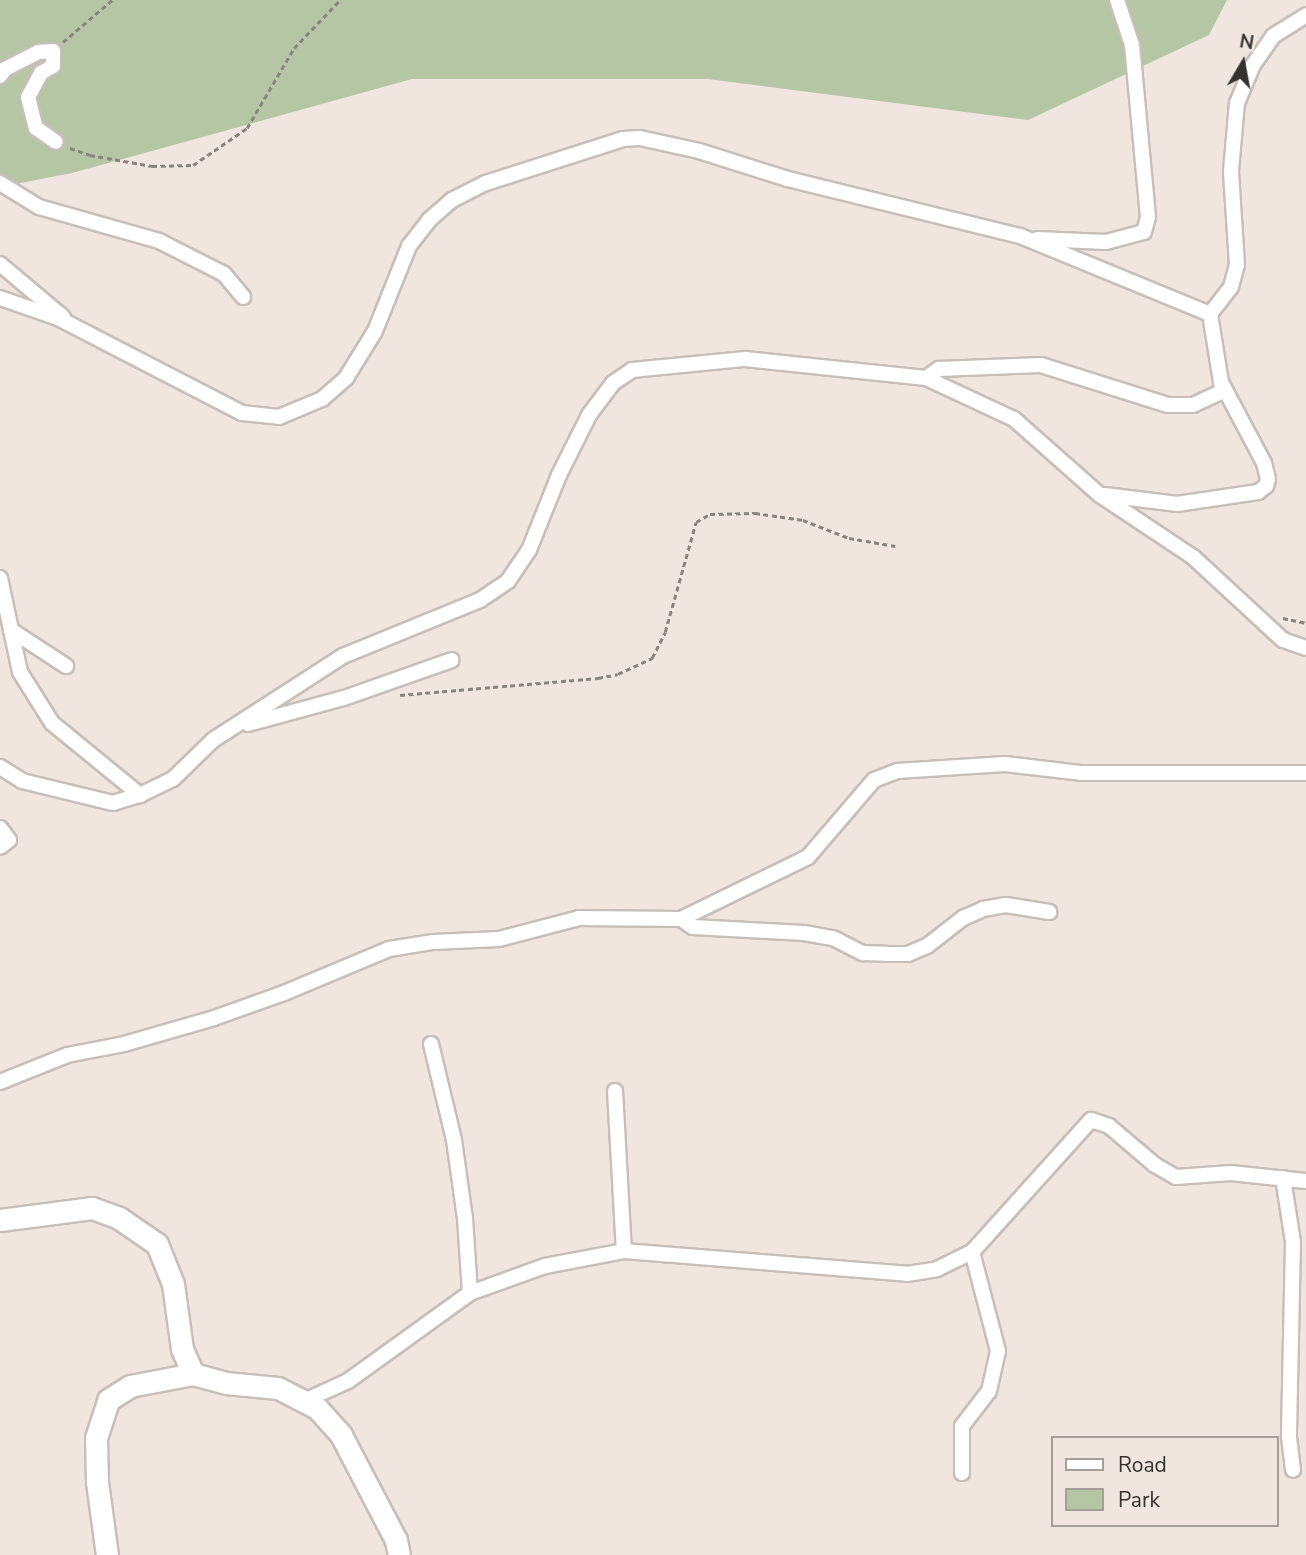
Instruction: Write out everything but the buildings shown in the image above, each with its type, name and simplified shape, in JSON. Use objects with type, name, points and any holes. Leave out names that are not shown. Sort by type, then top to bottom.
[{"type":"street","points":[[1025,238],[1106,242],[1144,232],[1148,217],[1132,45],[1117,0]]},
{"type":"street","points":[[926,379],[939,369],[1041,365],[1168,405],[1193,405],[1223,391],[1210,314],[1231,287],[1237,265],[1231,171],[1237,103],[1253,65],[1273,36],[1306,15]]},
{"type":"street","points":[[0,76],[5,69],[39,52],[53,51],[53,66],[41,73],[28,97],[36,128],[56,142]]},
{"type":"street","points":[[0,298],[74,326],[242,413],[279,417],[323,398],[345,378],[375,331],[409,246],[429,220],[452,200],[486,183],[623,139],[640,138],[699,150],[788,179],[1025,238],[1210,314]]},
{"type":"street","points":[[0,183],[40,207],[159,241],[224,274],[243,297]]},
{"type":"street","points":[[0,264],[74,326]]},
{"type":"street","points":[[0,767],[22,781],[113,803],[140,795],[173,779],[213,740],[343,656],[480,600],[508,581],[529,550],[559,475],[589,415],[614,383],[632,370],[745,359],[926,379],[1014,419],[1100,495],[1194,557],[1283,640],[1306,648]]},
{"type":"street","points":[[1100,495],[1177,504],[1263,491],[1268,479],[1264,463],[1221,382]]},
{"type":"street","points":[[0,578],[20,673],[51,723],[140,795]]},
{"type":"street","points":[[11,630],[66,666]]},
{"type":"street","points":[[233,728],[344,698],[453,660]]},
{"type":"street","points":[[0,1082],[67,1055],[124,1044],[214,1018],[284,993],[389,949],[433,942],[499,939],[579,918],[681,919],[808,857],[874,780],[897,771],[1005,764],[1082,773],[1306,773]]},
{"type":"street","points":[[0,828],[9,840],[0,847]]},
{"type":"street","points":[[681,919],[693,928],[804,933],[833,938],[863,953],[908,954],[928,946],[963,918],[983,909],[1006,905],[1049,912]]},
{"type":"street","points":[[431,1044],[454,1140],[465,1218],[470,1293]]},
{"type":"street","points":[[615,1091],[624,1251]]},
{"type":"street","points":[[304,1401],[348,1381],[470,1293],[545,1266],[624,1251],[906,1274],[937,1269],[972,1252],[1091,1121],[1109,1126],[1154,1165],[1176,1177],[1231,1174],[1306,1181]]},
{"type":"street","points":[[1283,1178],[1293,1242],[1289,1437],[1293,1470]]},
{"type":"street","points":[[0,1220],[92,1208],[119,1218],[158,1244],[173,1283],[182,1349],[193,1374]]},
{"type":"street","points":[[962,1473],[962,1426],[989,1391],[998,1350],[972,1252]]},
{"type":"street","points":[[107,1555],[97,1482],[96,1438],[108,1400],[130,1386],[193,1374],[226,1384],[278,1388],[317,1408],[341,1435],[396,1540],[399,1555]]},
{"type":"path","points":[[53,51],[112,0]]},
{"type":"path","points":[[56,142],[90,155],[152,166],[193,165],[247,128],[294,48],[340,0]]},
{"type":"path","points":[[398,695],[598,678],[618,674],[652,658],[665,632],[696,522],[710,514],[755,513],[803,520],[849,538],[895,546]]},
{"type":"green space","points":[[0,0],[1227,0],[1209,35],[1028,120],[708,79],[412,79],[72,173],[0,187]]}]
